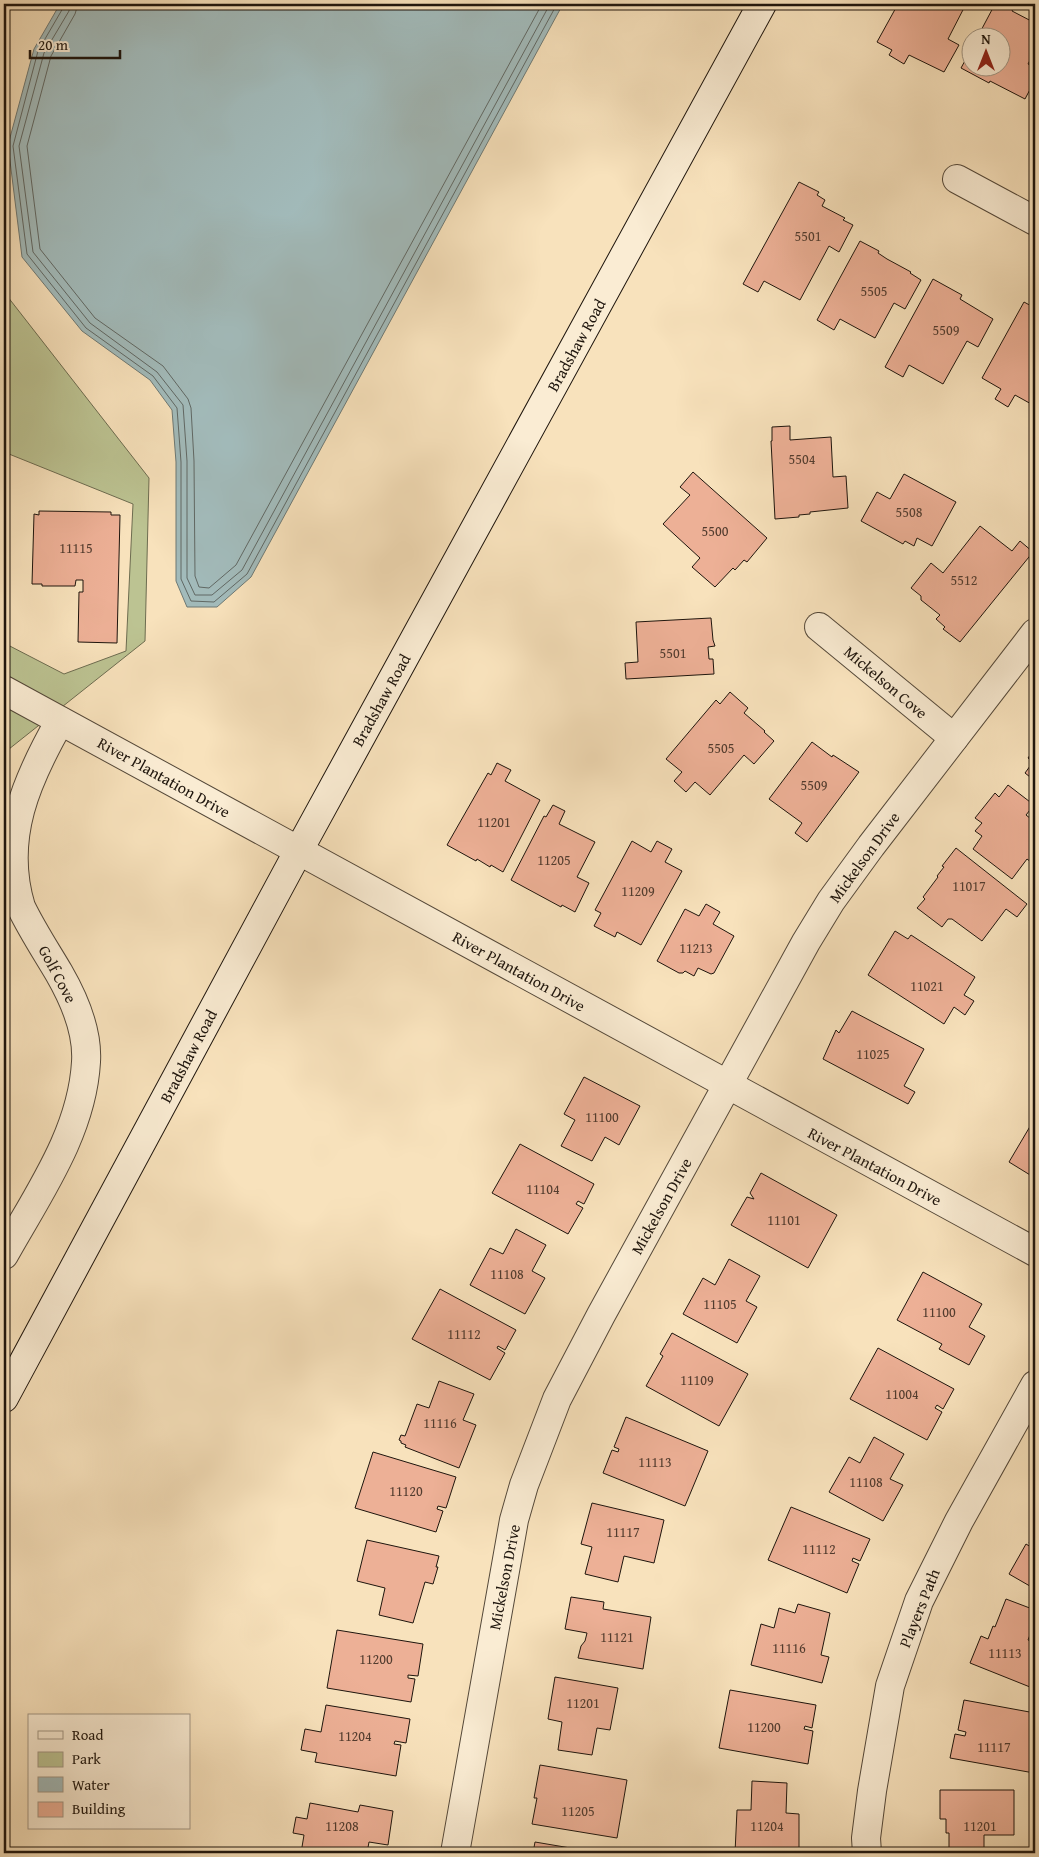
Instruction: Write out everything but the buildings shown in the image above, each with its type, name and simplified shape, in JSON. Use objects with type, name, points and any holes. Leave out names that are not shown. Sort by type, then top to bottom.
[{"type":"street","name":"Bradshaw Road","points":[[4,1398],[299,850],[762,4]]},
{"type":"street","points":[[957,179],[1035,221]]},
{"type":"street","name":"Mickelson Cove","points":[[819,627],[954,738]]},
{"type":"street","name":"Mickelson Drive","points":[[455,1853],[505,1562],[514,1520],[524,1485],[557,1399],[806,942],[831,900],[1035,634]]},
{"type":"street","name":"River Plantation Drive","points":[[4,690],[1035,1252]]},
{"type":"street","name":"Golf Cove","points":[[4,1254],[66,1143],[82,1092],[86,1060],[82,1030],[72,996],[21,906],[12,882],[8,853],[11,826],[18,798],[60,720]]},
{"type":"street","name":"Players Path","points":[[867,1853],[866,1838],[872,1792],[890,1686],[912,1620],[936,1565],[1035,1385]]},
{"type":"green space","points":[[4,292],[149,478],[145,641],[4,753],[4,643],[64,674],[126,651],[133,504],[4,452]]},
{"type":"water","points":[[60,4],[563,4],[251,577],[217,607],[187,607],[176,581],[176,462],[172,410],[150,380],[82,331],[22,257],[8,145],[34,49]]}]
